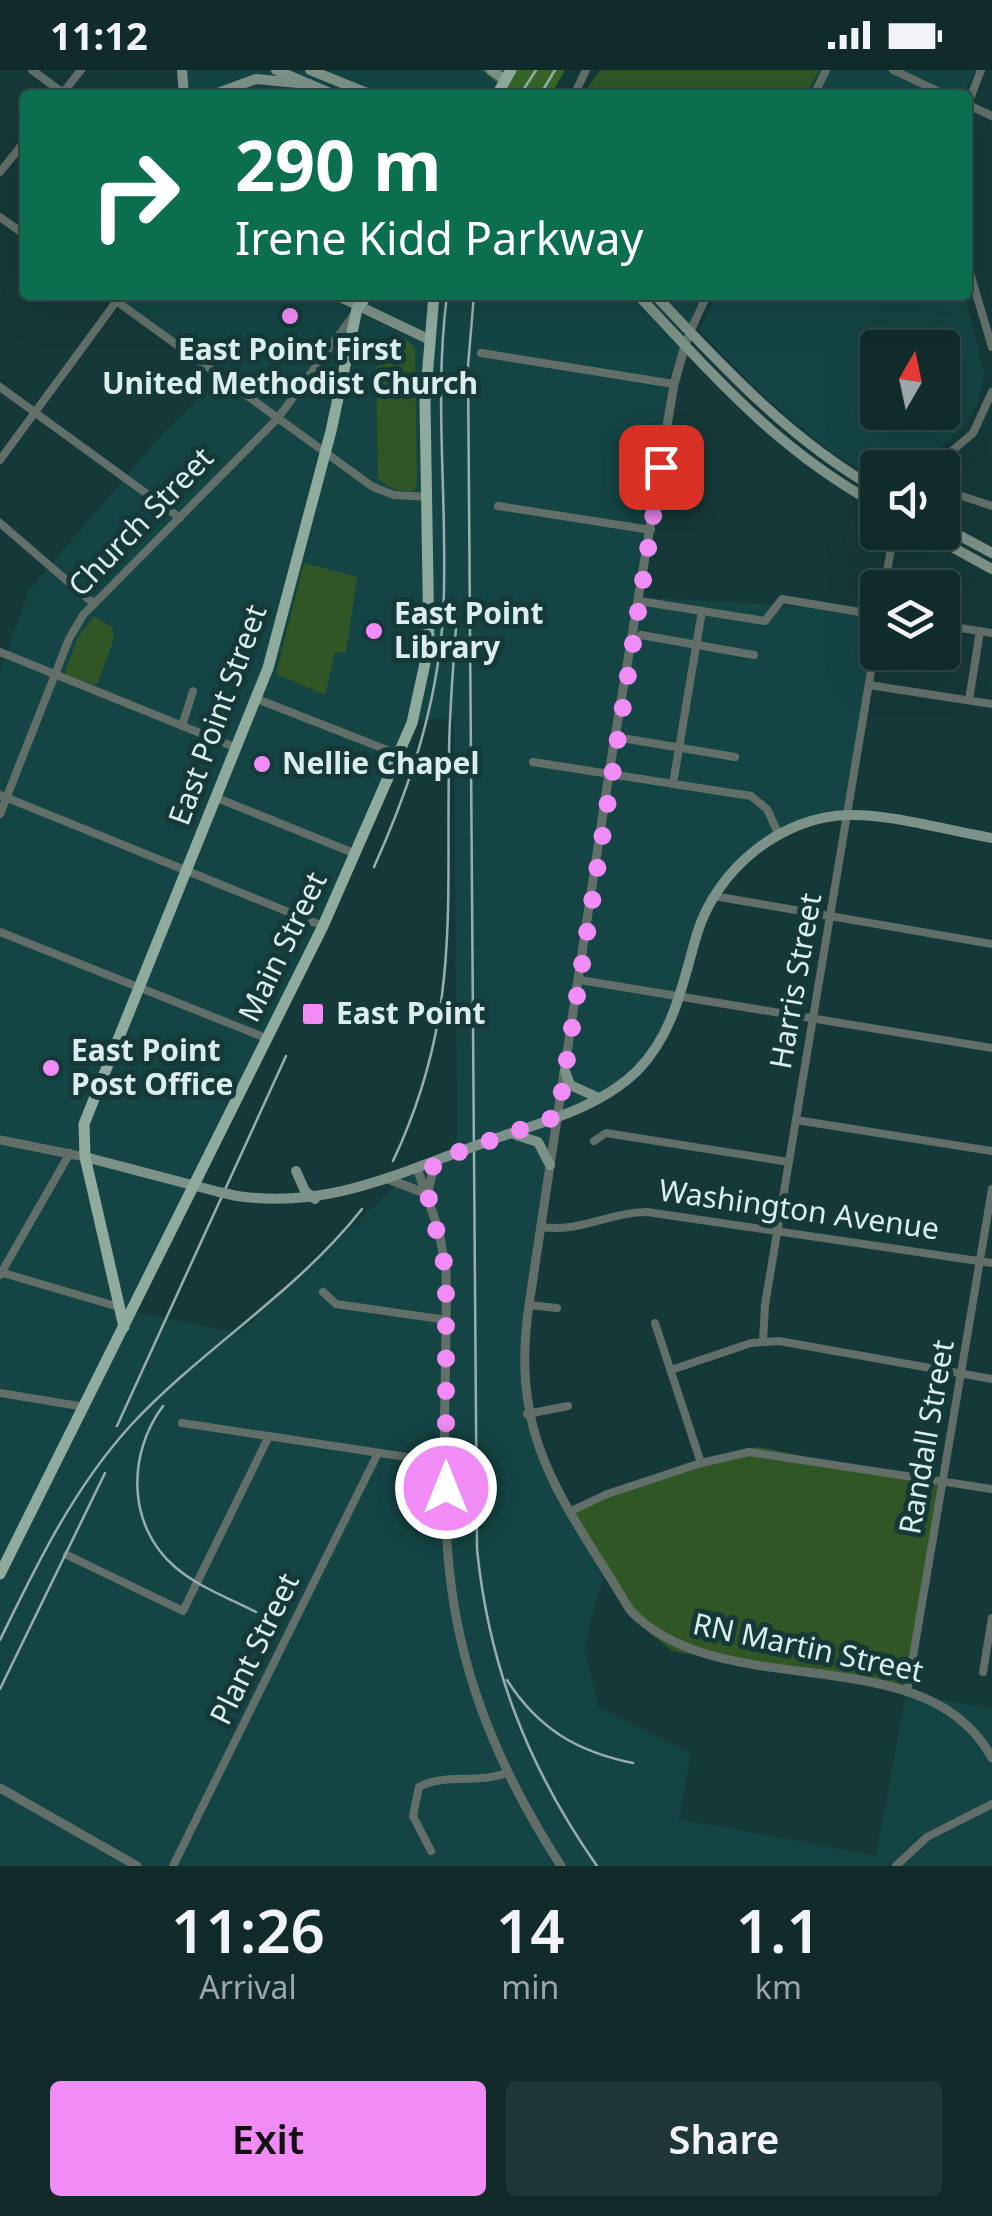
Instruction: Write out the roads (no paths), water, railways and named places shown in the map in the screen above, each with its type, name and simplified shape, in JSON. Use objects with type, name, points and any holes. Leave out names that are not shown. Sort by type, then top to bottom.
[{"type":"main road","points":[[276,70],[323,90]]},
{"type":"main road","points":[[310,70],[360,90]]},
{"type":"main road","points":[[491,70],[508,75]]},
{"type":"main road","points":[[226,90],[256,79],[309,84]]},
{"type":"main road","points":[[344,300],[428,339]]},
{"type":"main road","name":"Church Street","points":[[357,309],[363,300]]},
{"type":"main road","name":"Main Street","points":[[0,1574],[8,1546],[84,1406],[323,926],[400,755],[420,697],[429,645],[428,339],[433,300]]},
{"type":"main road","points":[[643,300],[762,426],[820,470],[860,494]]},
{"type":"main road","points":[[660,300],[792,433],[860,478]]},
{"type":"main road","name":"East Point Street","points":[[124,1327],[86,1158],[84,1124],[257,699],[325,452],[357,309]]},
{"type":"main road","points":[[960,536],[992,554]]},
{"type":"main road","points":[[958,550],[992,569]]},
{"type":"main road","points":[[86,1158],[236,1196],[314,1199],[417,1168],[600,1098],[652,1054],[682,995],[698,932],[714,896],[730,872],[779,835],[848,814],[992,838]]},
{"type":"main road","points":[[565,1070],[570,1085],[600,1098]]},
{"type":"main road","points":[[497,1138],[533,1138],[543,1148],[550,1165]]},
{"type":"main road","points":[[296,1171],[305,1191],[314,1199]]},
{"type":"street","points":[[32,70],[58,90]]},
{"type":"street","points":[[893,70],[935,90]]},
{"type":"street","points":[[972,94],[982,70]]},
{"type":"street","points":[[0,172],[20,146]]},
{"type":"street","points":[[972,279],[992,346]]},
{"type":"street","points":[[0,460],[118,300]]},
{"type":"street","points":[[122,300],[381,492],[428,498]]},
{"type":"street","points":[[690,332],[705,300]]},
{"type":"street","points":[[979,302],[992,300]]},
{"type":"street","name":"Church Street","points":[[0,814],[3,796],[75,627],[278,418],[357,309]]},
{"type":"street","name":"RN Martin Street","points":[[690,332],[674,384],[550,1165],[522,1364],[527,1414],[542,1460],[630,1610],[666,1641],[696,1652],[908,1692],[956,1716],[992,1758]]},
{"type":"street","points":[[481,354],[674,384]]},
{"type":"street","points":[[0,387],[180,518]]},
{"type":"street","points":[[953,450],[973,433],[992,392]]},
{"type":"street","points":[[960,496],[992,506]]},
{"type":"street","points":[[498,506],[650,530]]},
{"type":"street","points":[[0,523],[94,604]]},
{"type":"street","points":[[638,601],[765,621],[782,599],[860,612]]},
{"type":"street","points":[[673,784],[702,611]]},
{"type":"street","points":[[960,628],[992,633]]},
{"type":"street","points":[[969,700],[980,631]]},
{"type":"street","points":[[642,635],[754,654]]},
{"type":"street","points":[[0,652],[237,748]]},
{"type":"street","name":"Harris Street","points":[[762,1341],[871,670]]},
{"type":"street","points":[[868,686],[992,704]]},
{"type":"street","points":[[182,726],[193,691]]},
{"type":"street","points":[[257,699],[400,755]]},
{"type":"street","points":[[628,739],[735,757]]},
{"type":"street","points":[[533,762],[751,796],[767,810],[779,835]]},
{"type":"street","points":[[3,796],[323,926]]},
{"type":"street","points":[[216,798],[356,854]]},
{"type":"street","points":[[714,896],[992,944]]},
{"type":"street","points":[[0,932],[266,1038]]},
{"type":"street","points":[[580,980],[992,1048]]},
{"type":"street","points":[[796,1120],[992,1151]]},
{"type":"street","name":"East Point Street","points":[[1,1273],[84,1124]]},
{"type":"street","points":[[594,1141],[606,1132],[789,1162]]},
{"type":"street","points":[[0,1140],[86,1158]]},
{"type":"street","points":[[428,1195],[440,1159]]},
{"type":"street","points":[[417,1168],[443,1248],[447,1320],[447,1548],[457,1624],[477,1701],[506,1773],[561,1866]]},
{"type":"street","points":[[388,1178],[428,1195]]},
{"type":"street","name":"Randall Street","points":[[908,1692],[992,1190]]},
{"type":"street","name":"Washington Avenue","points":[[541,1226],[578,1228],[626,1213],[647,1212],[992,1263]]},
{"type":"street","points":[[1,1273],[120,1307]]},
{"type":"street","points":[[322,1292],[336,1304],[447,1320]]},
{"type":"street","points":[[529,1305],[557,1308]]},
{"type":"street","points":[[655,1323],[701,1462]]},
{"type":"street","points":[[671,1370],[762,1341],[992,1379]]},
{"type":"street","points":[[0,1393],[84,1406]]},
{"type":"street","points":[[527,1414],[568,1406]]},
{"type":"street","points":[[182,1423],[446,1463]]},
{"type":"street","points":[[67,1555],[183,1611],[268,1436]]},
{"type":"street","name":"Plant Street","points":[[173,1866],[378,1453]]},
{"type":"street","points":[[571,1512],[607,1494],[701,1462],[766,1453],[992,1489]]},
{"type":"street","points":[[983,1672],[992,1618]]},
{"type":"street","points":[[431,1851],[413,1816],[419,1787],[430,1782],[479,1782],[506,1773]]},
{"type":"street","points":[[0,1788],[137,1866]]},
{"type":"street","points":[[896,1866],[928,1838],[992,1804]]},
{"type":"railway","points":[[523,90],[536,70]]},
{"type":"railway","points":[[543,90],[555,70]]},
{"type":"railway","points":[[374,867],[420,745],[440,650],[444,577],[441,375],[446,300]]},
{"type":"railway","points":[[474,300],[468,366],[477,1549],[491,1635],[516,1716],[551,1792],[597,1866]]},
{"type":"railway","points":[[393,1161],[415,1109],[440,1010],[448,914],[449,740],[457,613]]},
{"type":"railway","points":[[117,1426],[286,1056]]},
{"type":"railway","points":[[0,1640],[58,1527],[111,1448],[160,1396],[308,1267],[362,1209]]},
{"type":"railway","points":[[163,1406],[151,1425],[138,1467],[137,1489],[148,1531],[159,1550],[184,1574],[256,1612]]},
{"type":"railway","points":[[0,1689],[105,1473]]},
{"type":"railway","points":[[507,1680],[532,1712],[561,1736],[594,1752],[633,1763]]},
{"type":"place","name":"East Point First United Methodist Church","points":[[290,316]]},
{"type":"place","name":"East Point Library","points":[[374,631]]},
{"type":"place","name":"Nellie Chapel","points":[[262,764]]},
{"type":"place","name":"East Point","points":[[313,1014]]},
{"type":"place","name":"East Point Post Office","points":[[51,1068]]}]
